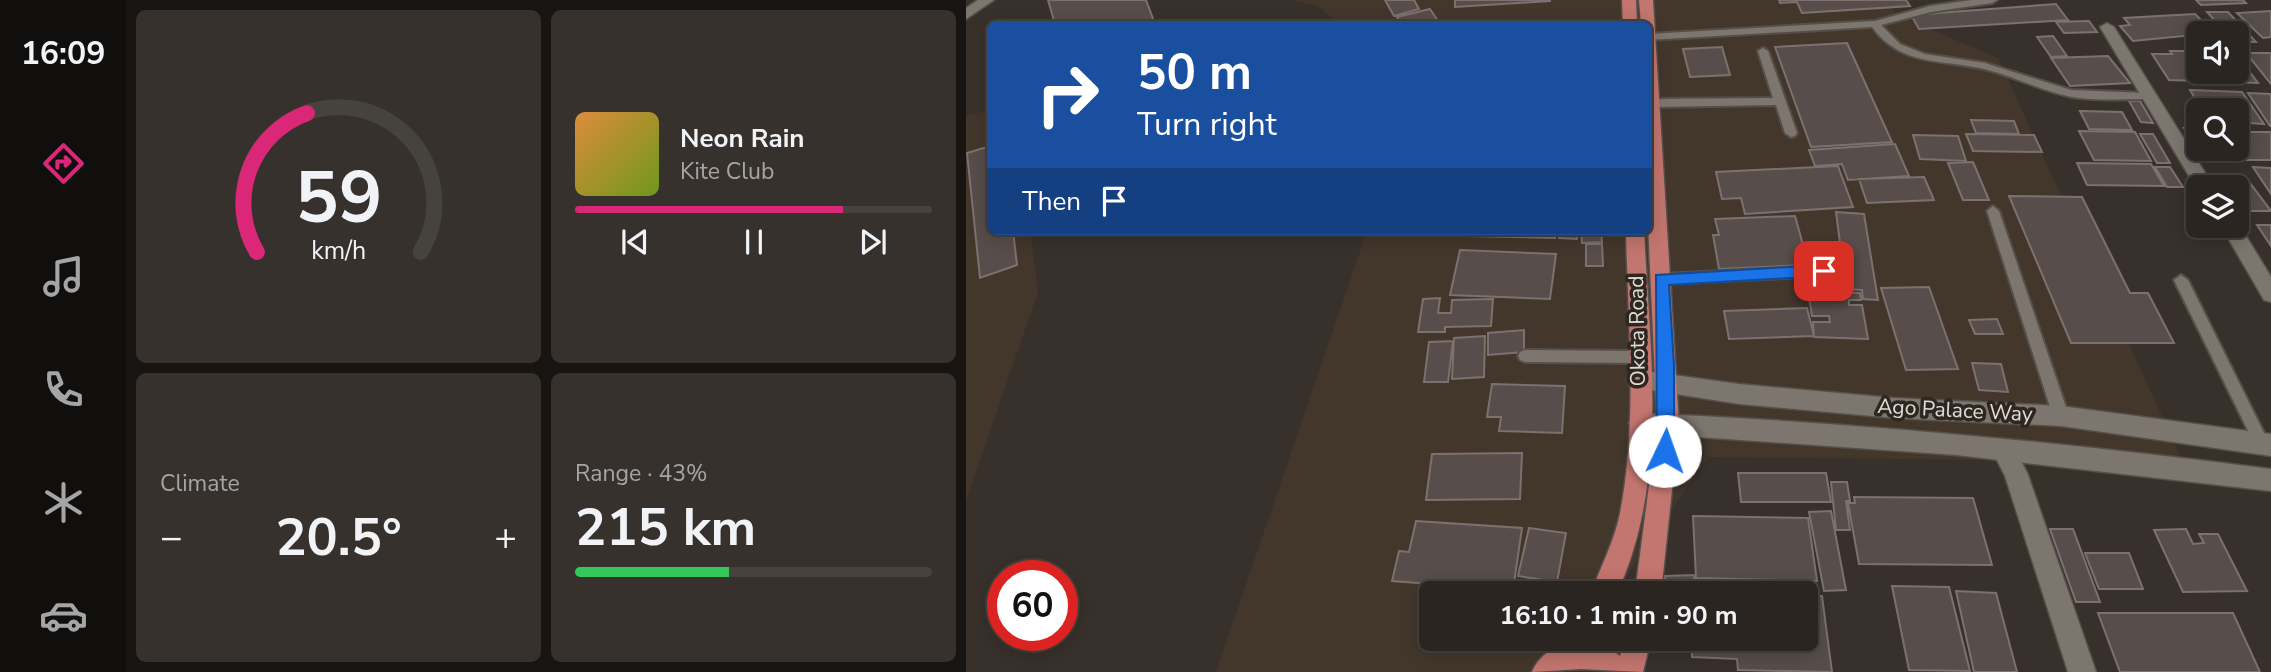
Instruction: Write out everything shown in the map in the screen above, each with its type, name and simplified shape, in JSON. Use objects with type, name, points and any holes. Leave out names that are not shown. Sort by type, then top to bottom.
[{"type":"main road","points":[[966,15],[987,0]]},
{"type":"main road","points":[[1629,0],[1630,21]]},
{"type":"main road","name":"Okota Road","points":[[1646,0],[1648,21]]},
{"type":"main road","points":[[2107,27],[2197,175]]},
{"type":"main road","name":"Okota Road","points":[[1649,581],[1668,424],[1652,86]]},
{"type":"main road","name":"Okota Road","points":[[1609,581],[1624,546],[1636,500],[1640,423],[1635,235]]},
{"type":"main road","points":[[2237,238],[2271,294]]},
{"type":"main road","name":"Ago Palace Way","points":[[1638,368],[1666,383],[1739,394],[1894,408],[2062,415],[2267,444]]},
{"type":"main road","name":"Ago Palace Way","points":[[1640,423],[1748,426],[2131,461],[2271,480]]},
{"type":"main road","points":[[2004,450],[2016,475],[2082,672]]},
{"type":"main road","points":[[1629,672],[1635,651]]},
{"type":"main road","points":[[1560,657],[1598,657],[1616,672]]},
{"type":"lane","points":[[1652,37],[1875,24],[1930,9],[1992,0]]},
{"type":"lane","points":[[1875,24],[1885,40],[1894,46],[1933,60],[1983,65],[2082,95],[2147,96]]},
{"type":"lane","points":[[1763,51],[1791,133]]},
{"type":"lane","points":[[1653,103],[1780,101]]},
{"type":"lane","points":[[1993,211],[2062,415]]},
{"type":"lane","points":[[1661,279],[1824,271]]},
{"type":"lane","points":[[2181,280],[2267,444]]},
{"type":"lane","points":[[1525,356],[1638,368]]},
{"type":"shaded area","points":[[1293,0],[1884,0],[1897,15],[1998,58],[2183,462],[1708,457],[1623,581],[1419,581],[1419,651],[1577,651],[1567,665],[1554,672],[1216,672],[1366,235],[1652,235],[1652,21],[1336,21],[1318,6]]},
{"type":"shaded area","points":[[987,111],[987,235],[1031,235],[1038,292],[966,501],[966,116]]},
{"type":"building","points":[[1048,0],[1146,0],[1154,21],[1054,21]]},
{"type":"building","points":[[1385,0],[1414,0],[1419,9],[1394,16]]},
{"type":"building","points":[[1455,0],[1550,0],[1550,1],[1455,7]]},
{"type":"building","points":[[1779,0],[1906,0],[1910,6],[1802,13],[1797,2],[1780,3]]},
{"type":"building","points":[[2196,0],[2243,0],[2246,3],[2201,5]]},
{"type":"building","points":[[2056,4],[2068,20],[1919,29],[1911,15]]},
{"type":"building","points":[[1430,9],[1438,21],[1399,21],[1397,17]]},
{"type":"building","points":[[2271,11],[2271,37],[2263,38],[2249,25],[2249,21],[2237,13]]},
{"type":"building","points":[[2207,12],[2228,12],[2236,21],[2215,21]]},
{"type":"building","points":[[2195,14],[2202,21],[2186,21],[2186,36],[2133,41],[2120,26],[2130,25],[2124,18]]},
{"type":"building","points":[[2089,21],[2097,32],[2064,33],[2056,22]]},
{"type":"building","points":[[2053,36],[2067,56],[2051,57],[2037,37]]},
{"type":"building","points":[[1847,43],[1892,142],[1811,147],[1775,47]]},
{"type":"building","points":[[1722,47],[1730,75],[1690,77],[1683,49]]},
{"type":"building","points":[[2170,51],[2186,51],[2186,81],[2169,80],[2152,54],[2172,54]]},
{"type":"building","points":[[2249,53],[2271,53],[2271,84],[2249,57]]},
{"type":"building","points":[[2108,56],[2130,83],[2070,86],[2051,58]]},
{"type":"building","points":[[2249,71],[2258,83],[2249,83]]},
{"type":"building","points":[[2190,90],[2242,92],[2246,98],[2195,98]]},
{"type":"building","points":[[2248,93],[2271,94],[2271,126],[2270,126]]},
{"type":"building","points":[[2129,101],[2140,101],[2153,123],[2141,122]]},
{"type":"building","points":[[2249,102],[2264,124],[2249,123]]},
{"type":"building","points":[[2080,111],[2122,112],[2132,130],[2089,129]]},
{"type":"building","points":[[1971,120],[2014,121],[2019,134],[1976,133]]},
{"type":"building","points":[[2079,131],[2135,132],[2151,161],[2094,160]]},
{"type":"building","points":[[2249,132],[2271,132],[2271,160],[2249,160]]},
{"type":"building","points":[[1966,134],[2034,135],[2042,152],[1973,151]]},
{"type":"building","points":[[2140,134],[2153,134],[2170,163],[2157,163]]},
{"type":"building","points":[[1913,135],[1958,136],[1966,161],[1920,159]]},
{"type":"building","points":[[1895,144],[1909,176],[1848,180],[1842,164],[1815,166],[1809,150]]},
{"type":"building","points":[[987,147],[987,235],[1013,235],[1017,265],[980,278],[967,153]]},
{"type":"building","points":[[1973,162],[1989,200],[1963,200],[1948,163]]},
{"type":"building","points":[[2077,163],[2151,164],[2164,186],[2087,185]]},
{"type":"building","points":[[1838,166],[1853,207],[1745,214],[1741,198],[1722,199],[1716,172]]},
{"type":"building","points":[[2155,167],[2170,167],[2183,187],[2167,187]]},
{"type":"building","points":[[2253,167],[2271,168],[2271,194]]},
{"type":"building","points":[[1924,177],[1934,200],[1867,203],[1859,179]]},
{"type":"building","points":[[2249,182],[2271,211],[2249,211]]},
{"type":"building","points":[[2009,196],[2082,197],[2130,293],[2148,293],[2174,343],[2071,343]]},
{"type":"building","points":[[1836,212],[1864,214],[1878,300],[1863,299],[1862,290],[1846,289]]},
{"type":"building","points":[[1795,216],[1805,252],[1801,252],[1805,265],[1719,269],[1713,235],[1719,235],[1715,219]]},
{"type":"building","points":[[2257,225],[2271,225],[2271,246]]},
{"type":"building","points":[[1555,235],[1555,238],[1468,236]]},
{"type":"building","points":[[1559,235],[1578,235],[1577,239],[1559,238]]},
{"type":"building","points":[[1581,235],[1601,235],[1602,242],[1582,243]]},
{"type":"building","points":[[1586,244],[1602,244],[1603,266],[1586,266]]},
{"type":"building","points":[[1460,250],[1556,254],[1550,299],[1450,295]]},
{"type":"building","points":[[1929,287],[1958,369],[1906,370],[1881,288]]},
{"type":"building","points":[[1808,291],[1860,293],[1861,300],[1849,300],[1849,305],[1862,305],[1868,339],[1814,337],[1813,322],[1830,322],[1829,316],[1812,316]]},
{"type":"building","points":[[1440,298],[1438,313],[1451,313],[1452,300],[1493,299],[1491,326],[1445,327],[1445,332],[1418,332],[1423,299]]},
{"type":"building","points":[[1807,308],[1814,336],[1729,339],[1724,311]]},
{"type":"building","points":[[1997,319],[2003,334],[1975,334],[1969,320]]},
{"type":"building","points":[[1524,330],[1524,352],[1488,355],[1488,333]]},
{"type":"building","points":[[1485,336],[1484,377],[1452,379],[1454,338]]},
{"type":"building","points":[[1453,341],[1448,382],[1424,382],[1429,342]]},
{"type":"building","points":[[1972,363],[2001,364],[2008,392],[1979,390]]},
{"type":"building","points":[[1492,384],[1565,386],[1562,433],[1499,431],[1501,417],[1487,417]]},
{"type":"building","points":[[1522,453],[1520,499],[1426,500],[1432,454]]},
{"type":"building","points":[[1738,473],[1826,473],[1831,502],[1741,502]]},
{"type":"building","points":[[1831,482],[1847,482],[1850,501],[1846,501],[1850,530],[1836,530]]},
{"type":"building","points":[[1854,497],[1973,498],[1992,565],[1859,564],[1848,503],[1855,503]]},
{"type":"building","points":[[1831,511],[1846,590],[1824,591],[1809,512]]},
{"type":"building","points":[[1693,516],[1808,518],[1817,581],[1696,578]]},
{"type":"building","points":[[1416,521],[1522,528],[1514,581],[1392,581],[1399,551],[1409,552]]},
{"type":"building","points":[[1529,528],[1566,533],[1557,581],[1518,576]]},
{"type":"building","points":[[2050,529],[2073,529],[2100,602],[2076,602]]},
{"type":"building","points":[[2186,529],[2193,544],[2204,543],[2199,534],[2218,534],[2247,591],[2183,592],[2154,530]]},
{"type":"building","points":[[2085,553],[2129,553],[2143,589],[2099,589]]},
{"type":"building","points":[[1694,575],[1695,581],[1665,581],[1665,576]]},
{"type":"building","points":[[1892,586],[1949,587],[1970,671],[1909,670]]},
{"type":"building","points":[[1956,591],[1996,593],[2017,672],[1974,672]]},
{"type":"building","points":[[1818,596],[1822,596],[1832,672],[1738,670],[1737,659],[1692,657],[1692,651],[1818,651]]},
{"type":"building","points":[[2098,613],[2233,613],[2260,672],[2120,672]]},
{"type":"route","points":[[1665,451],[1668,424],[1661,279],[1824,271]]}]
